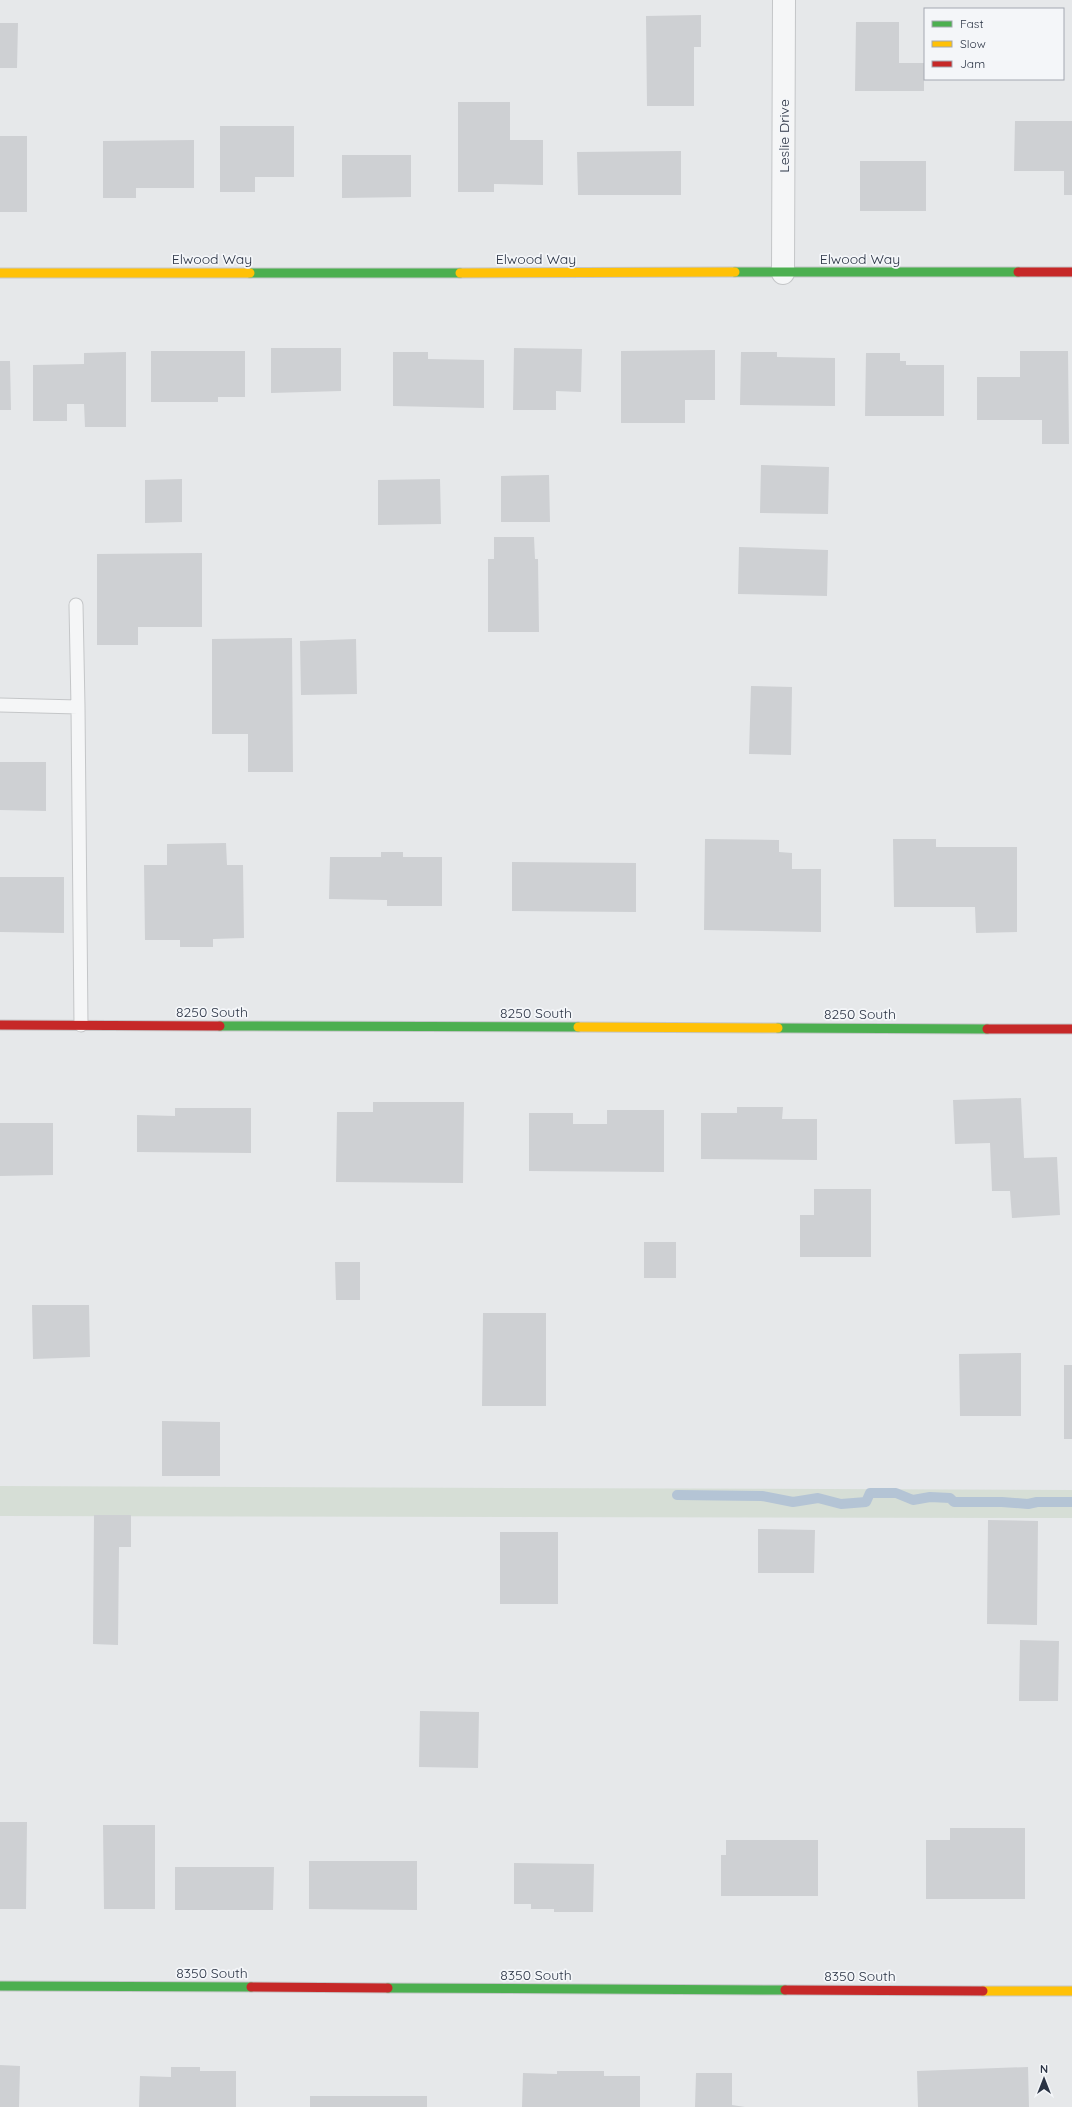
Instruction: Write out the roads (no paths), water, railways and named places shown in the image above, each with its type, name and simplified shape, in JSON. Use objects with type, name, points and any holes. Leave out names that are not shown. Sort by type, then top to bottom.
[{"type":"street","name":"Leslie Drive","points":[[784,0],[784,273]]},
{"type":"street","name":"Elwood Way","points":[[0,273],[1072,272]]},
{"type":"street","name":"8250 South","points":[[0,1025],[1072,1029]]},
{"type":"street","name":"8350 South","points":[[0,1986],[1072,1990]]},
{"type":"lane","points":[[76,605],[81,1025]]},
{"type":"lane","points":[[0,705],[78,706]]},
{"type":"waterway","points":[[677,1495],[762,1496],[793,1502],[818,1498],[841,1504],[866,1502],[870,1493],[896,1493],[913,1500],[930,1497],[950,1498],[954,1502],[1002,1502],[1028,1504],[1037,1502],[1072,1502]]}]
